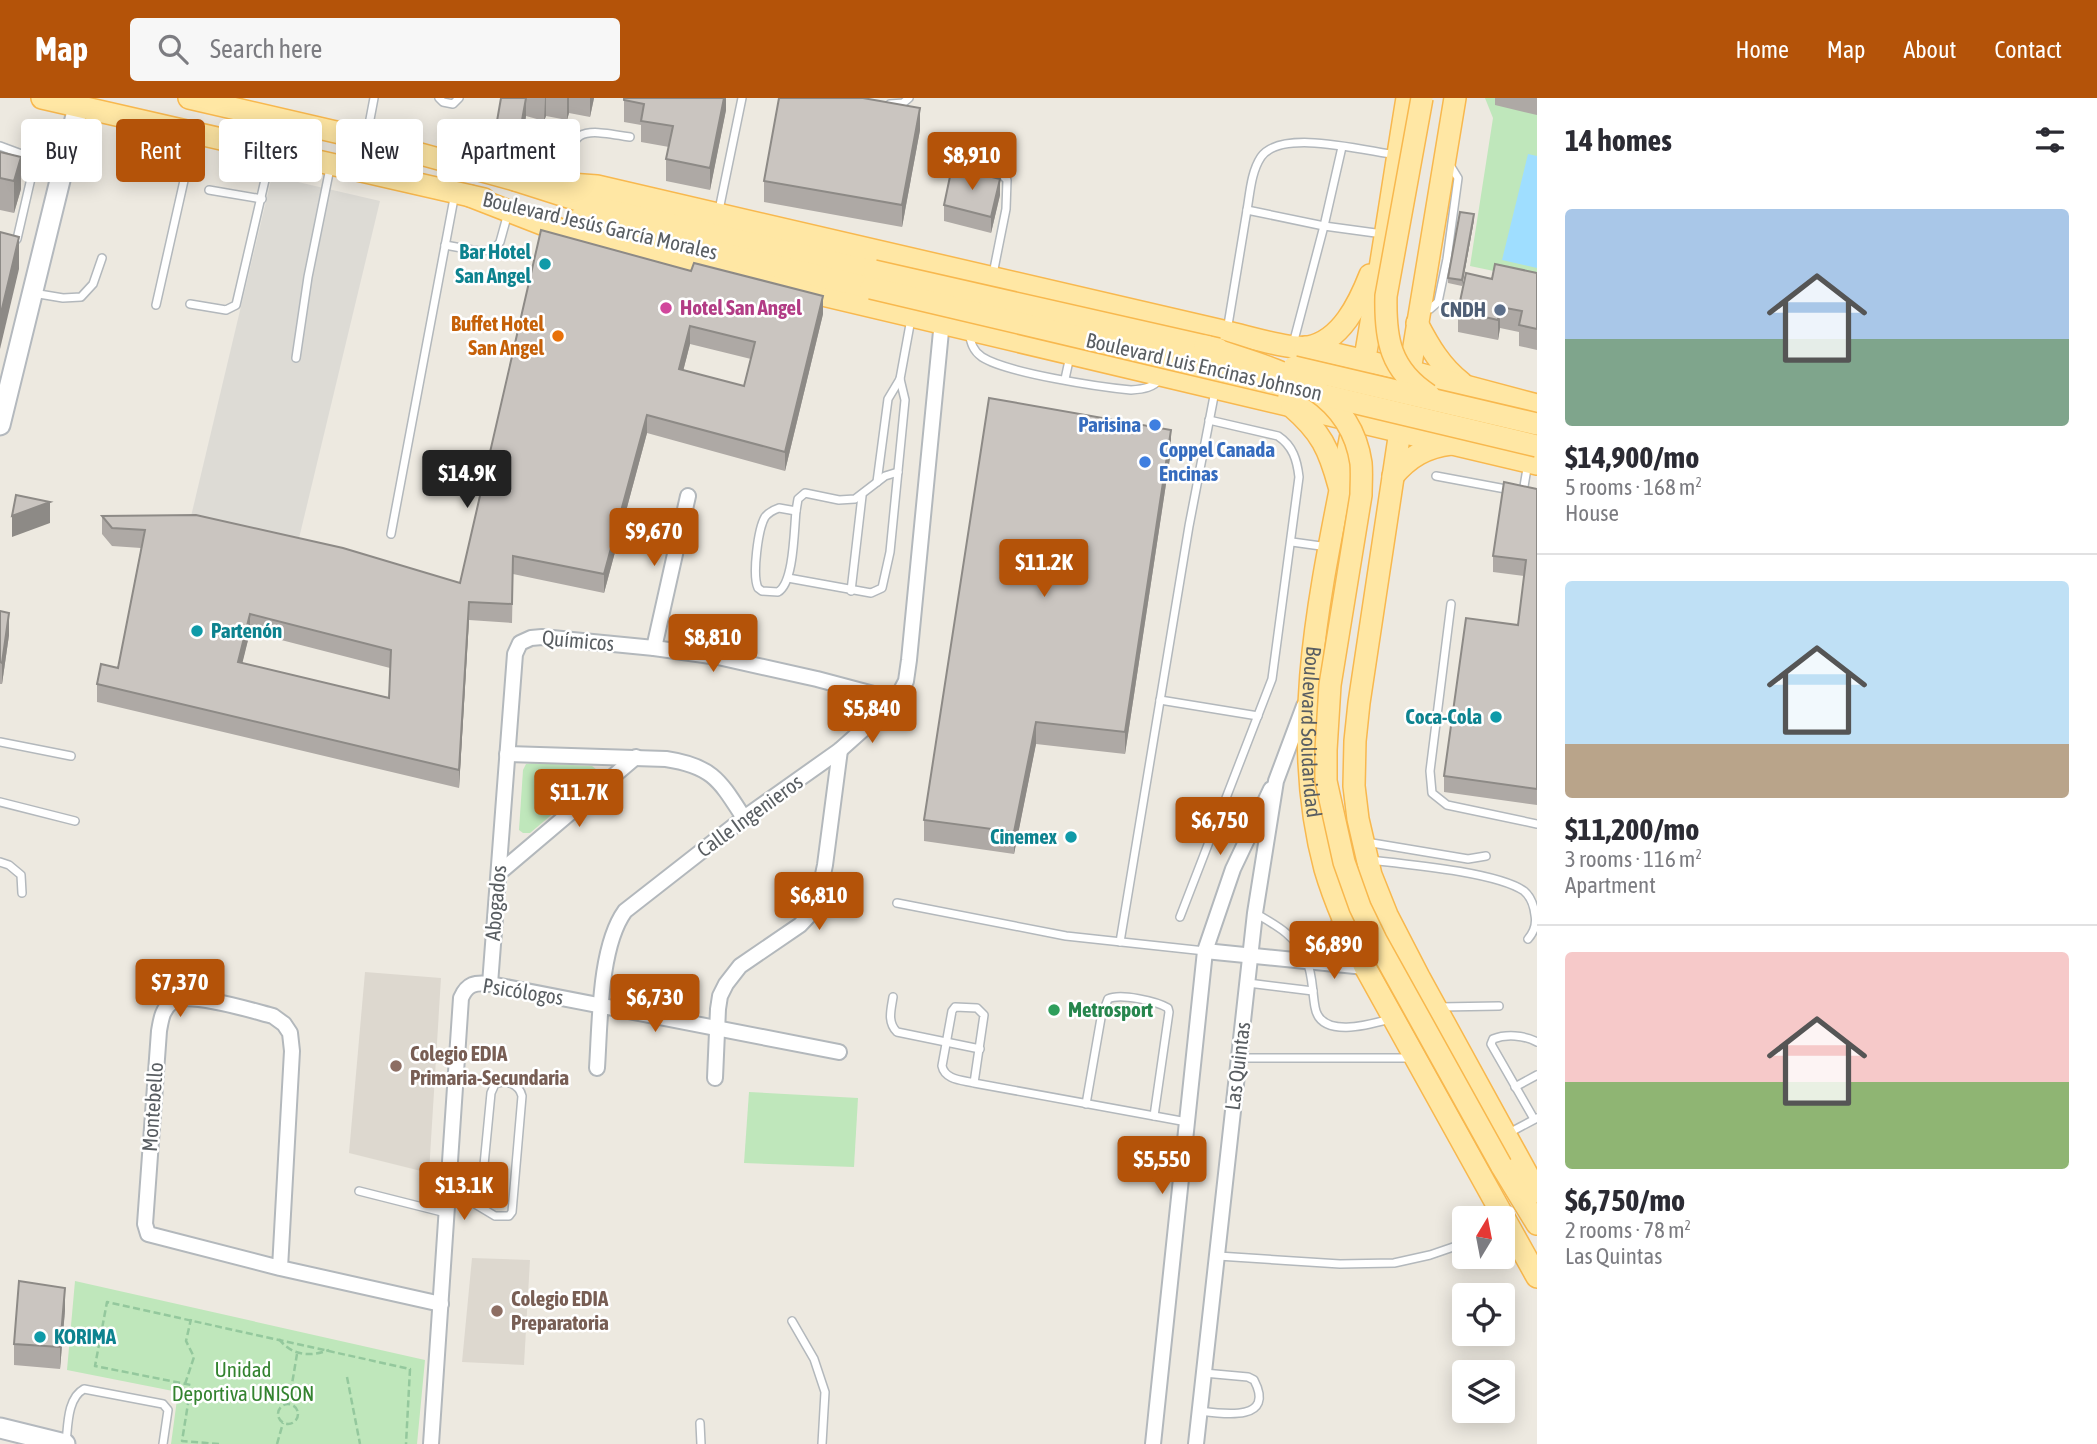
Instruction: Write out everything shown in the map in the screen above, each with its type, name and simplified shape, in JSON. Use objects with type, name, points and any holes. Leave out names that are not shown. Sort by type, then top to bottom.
[{"type":"main road","name":"Boulevard Jesús García Morales","points":[[42,98],[134,119]]},
{"type":"main road","name":"Boulevard Jesús García Morales","points":[[189,98],[336,132]]},
{"type":"main road","name":"Boulevard Solidaridad","points":[[1406,98],[1364,361],[1320,600],[1308,695],[1309,747],[1317,831],[1325,869],[1343,920],[1365,967],[1495,1206]]},
{"type":"main road","points":[[1422,98],[1386,296],[1385,327],[1391,353],[1405,377],[1426,394],[1535,454]]},
{"type":"main road","name":"Boulevard Solidaridad","points":[[1455,98],[1409,371],[1359,703],[1354,786],[1364,851],[1387,915],[1537,1192]]},
{"type":"main road","name":"Boulevard Jesús García Morales","points":[[423,155],[515,180],[564,190],[873,280]]},
{"type":"main road","name":"Boulevard Jesús García Morales","points":[[322,162],[462,194],[509,209],[873,280]]},
{"type":"main road","points":[[564,190],[597,186],[1227,332],[1409,371],[1537,405]]},
{"type":"main road","points":[[509,209],[632,250],[942,321],[1353,421],[1455,444],[1535,454]]},
{"type":"main road","points":[[1299,347],[1319,344],[1346,321],[1356,307],[1383,239]]},
{"type":"main road","name":"Boulevard Luis Encinas Johnson","points":[[873,280],[1535,454]]},
{"type":"main road","name":"Boulevard Luis Encinas Johnson","points":[[873,280],[1205,346],[1537,424]]},
{"type":"main road","points":[[1418,318],[1444,368],[1466,387]]},
{"type":"main road","points":[[1205,346],[1287,374],[1313,387],[1345,418],[1355,439],[1361,464],[1361,495],[1328,707],[1326,781],[1335,828],[1360,906],[1376,940],[1501,1165],[1537,1224]]},
{"type":"main road","points":[[1288,404],[1321,436],[1331,457],[1340,492]]},
{"type":"main road","points":[[1393,476],[1414,456],[1427,450],[1455,444]]},
{"type":"main road","points":[[1320,600],[1347,597],[1374,608]]},
{"type":"main road","name":"Boulevard Solidaridad","points":[[1516,1243],[1537,1278]]},
{"type":"street","points":[[75,119],[78,107]]},
{"type":"street","points":[[0,425],[61,182]]},
{"type":"street","points":[[897,700],[906,681],[909,660],[942,321]]},
{"type":"street","points":[[653,648],[688,496]]},
{"type":"street","name":"Químicos","points":[[516,654],[520,643],[541,637],[653,648],[761,666],[897,700]]},
{"type":"street","name":"Abogados","points":[[489,984],[516,654]]},
{"type":"street","name":"Las Quintas","points":[[1153,1444],[1205,951],[1233,869],[1276,780],[1308,695]]},
{"type":"street","name":"Calle Ingenieros","points":[[597,1068],[610,942],[618,920],[625,911],[744,818],[840,750],[897,700]]},
{"type":"street","points":[[715,1078],[720,996],[732,974],[770,944],[800,925],[816,908],[840,750]]},
{"type":"street","points":[[507,754],[666,759],[701,767],[726,791],[744,818]]},
{"type":"street","points":[[499,873],[636,758]]},
{"type":"street","name":"Las Quintas","points":[[1196,1444],[1255,913],[1276,780]]},
{"type":"street","points":[[1307,960],[1343,920]]},
{"type":"street","points":[[1205,951],[1365,967]]},
{"type":"street","name":"Psicólogos","points":[[448,1196],[461,998],[470,985],[477,982],[839,1052]]},
{"type":"street","name":"Montebello","points":[[280,1268],[288,1154],[292,1051],[290,1033],[284,1024],[273,1016],[189,998],[175,999],[167,1006],[162,1016],[159,1031],[146,1230],[153,1237],[280,1268],[441,1304]]},
{"type":"street","points":[[431,1444],[448,1196]]},
{"type":"street","points":[[0,1428],[65,1444]]},
{"type":"lane","points":[[370,119],[374,98]]},
{"type":"lane","points":[[439,98],[448,104],[453,104],[459,98]]},
{"type":"lane","points":[[718,215],[742,98]]},
{"type":"lane","points":[[884,103],[896,105],[909,98]]},
{"type":"lane","points":[[564,190],[569,151],[579,136],[604,133],[630,137]]},
{"type":"lane","points":[[1120,942],[1160,700],[1255,167],[1267,150],[1285,143],[1298,142],[1397,155]]},
{"type":"lane","points":[[0,146],[21,154]]},
{"type":"lane","points":[[1299,347],[1342,147]]},
{"type":"lane","points":[[952,158],[994,167],[1007,180],[1006,209],[993,278]]},
{"type":"lane","points":[[296,358],[308,277],[330,164]]},
{"type":"lane","points":[[0,253],[17,239],[30,182]]},
{"type":"lane","points":[[156,305],[184,182]]},
{"type":"lane","points":[[190,304],[226,310],[236,305],[266,182]]},
{"type":"lane","points":[[209,190],[262,200]]},
{"type":"lane","points":[[391,534],[445,245],[462,194]]},
{"type":"lane","points":[[445,245],[478,251],[494,250],[500,242],[509,209]]},
{"type":"lane","points":[[1247,210],[1383,239]]},
{"type":"lane","points":[[33,293],[63,298],[81,297],[93,284],[102,258]]},
{"type":"lane","points":[[877,482],[888,399],[900,379],[912,314]]},
{"type":"lane","points":[[968,328],[975,350],[984,358],[1018,369],[1131,390],[1154,386],[1164,374]]},
{"type":"lane","points":[[1065,379],[1071,352]]},
{"type":"lane","points":[[788,578],[871,593],[882,588],[885,583],[905,400],[900,379]]},
{"type":"lane","points":[[1523,492],[1535,454],[1537,405]]},
{"type":"lane","points":[[1180,917],[1272,679],[1299,477],[1293,451],[1287,442],[1278,436],[1209,420]]},
{"type":"lane","points":[[796,511],[779,508],[766,515],[761,529],[755,578],[762,591],[778,592],[784,588],[788,578],[798,499],[805,493],[849,500],[862,496],[877,482],[898,472]]},
{"type":"lane","points":[[1436,476],[1523,492],[1529,498],[1537,500]]},
{"type":"lane","points":[[851,591],[862,496]]},
{"type":"lane","points":[[1292,542],[1329,548]]},
{"type":"lane","points":[[1451,604],[1430,771],[1432,793],[1447,805],[1537,824]]},
{"type":"lane","points":[[1160,700],[1258,716]]},
{"type":"lane","points":[[0,742],[71,756]]},
{"type":"lane","points":[[0,802],[75,821]]},
{"type":"lane","points":[[1364,851],[1478,859],[1486,856]]},
{"type":"lane","points":[[1364,851],[1497,880],[1516,887],[1527,895],[1534,908],[1536,928],[1528,939]]},
{"type":"lane","points":[[0,862],[21,874],[22,893]]},
{"type":"lane","points":[[897,903],[1066,936],[1205,951]]},
{"type":"lane","points":[[1255,913],[1288,932],[1307,960],[1316,1013],[1320,1019],[1329,1025],[1346,1027],[1394,1018]]},
{"type":"lane","points":[[1248,984],[1313,991]]},
{"type":"lane","points":[[1086,1104],[1101,1018],[1108,999],[1117,996],[1156,1003],[1168,1008],[1154,1116]]},
{"type":"lane","points":[[893,997],[890,1018],[891,1026],[897,1032],[980,1049]]},
{"type":"lane","points":[[1436,1007],[1473,1004],[1499,1006]]},
{"type":"lane","points":[[974,1083],[985,1015],[977,1008],[960,1006],[951,1010],[942,1066],[943,1072],[949,1077],[974,1083],[1188,1123]]},
{"type":"lane","points":[[1507,1135],[1536,1119],[1490,1044],[1493,1039],[1506,1036],[1526,1037],[1537,1042]]},
{"type":"lane","points":[[1238,1058],[1416,1058]]},
{"type":"lane","points":[[1515,1087],[1537,1075]]},
{"type":"lane","points":[[448,1196],[470,1201],[501,1217],[509,1216],[512,1212],[522,1096],[517,1087],[506,1082],[495,1084],[491,1093],[480,1206]]},
{"type":"lane","points":[[359,1191],[447,1213]]},
{"type":"lane","points":[[1217,1256],[1340,1264],[1394,1263],[1452,1247]]},
{"type":"lane","points":[[792,1321],[814,1359],[825,1392],[822,1444]]},
{"type":"lane","points":[[1200,1411],[1239,1414],[1251,1412],[1256,1406],[1258,1394],[1254,1380],[1248,1377],[1204,1373]]},
{"type":"lane","points":[[65,1444],[72,1403],[76,1393],[84,1389],[163,1404],[168,1410],[163,1444]]},
{"type":"lane","points":[[700,1423],[701,1444]]},
{"type":"path","points":[[219,1444],[182,1441],[191,1385],[95,1366],[107,1302],[410,1369],[406,1444]]},
{"type":"path","points":[[185,1384],[194,1357],[186,1341],[191,1319]]},
{"type":"path","points":[[279,1338],[296,1354],[316,1355],[329,1350]]},
{"type":"path","points":[[289,1404],[296,1354]]},
{"type":"path","points":[[347,1377],[360,1444]]},
{"type":"path","points":[[282,1406],[295,1406],[299,1415],[293,1423],[283,1423],[278,1411],[282,1406]]},
{"type":"path","points":[[277,1444],[283,1423]]},
{"type":"shaded area","points":[[271,182],[298,182],[380,201],[295,555],[188,529]]},
{"type":"shaded area","name":"Colegio EDIA Primaria-Secundaria","points":[[365,972],[441,978],[429,1173],[349,1153]]},
{"type":"shaded area","name":"Colegio EDIA Preparatoria","points":[[472,1258],[530,1260],[524,1365],[462,1362]]},
{"type":"green space","points":[[1485,98],[1537,98],[1537,280],[1470,266],[1493,118]]},
{"type":"green space","points":[[526,764],[592,766],[601,773],[530,833],[523,833],[519,830],[523,770]]},
{"type":"green space","points":[[749,1092],[858,1098],[854,1167],[744,1163]]},
{"type":"green space","name":"Unidad Deportiva UNISON","points":[[75,1281],[425,1360],[417,1444],[171,1444],[178,1392],[67,1370]]},
{"type":"water","points":[[1528,154],[1537,156],[1537,268],[1502,260]]},
{"type":"building","points":[[501,98],[526,98],[522,119],[497,119]]},
{"type":"building","points":[[624,98],[724,98],[710,168],[666,159],[673,126],[641,121],[644,104]]},
{"type":"building","points":[[779,98],[863,98],[920,108],[902,205],[764,181]]},
{"type":"building","points":[[0,152],[21,157],[14,181],[0,178]]},
{"type":"building","points":[[952,167],[1000,179],[991,217],[944,205]]},
{"type":"building","points":[[1460,212],[1474,214],[1462,280],[1448,278]]},
{"type":"building","points":[[541,230],[691,271],[694,263],[823,296],[785,452],[647,415],[604,574],[513,556],[512,604],[469,602],[459,770],[97,684],[101,664],[118,668],[145,530],[112,528],[102,516],[196,515],[343,548],[460,583]],"holes":[[[690,326],[755,342],[744,386],[679,369]],[[250,614],[391,650],[389,698],[238,662]]]},
{"type":"building","points":[[0,232],[19,237],[0,317]]},
{"type":"building","points":[[1495,264],[1537,273],[1537,329],[1519,325],[1522,311],[1500,307],[1498,320],[1458,311],[1466,273],[1492,279]]},
{"type":"building","points":[[989,398],[1171,430],[1125,732],[1036,722],[1014,832],[924,820]]},
{"type":"building","name":"Coca-Cola","points":[[1504,482],[1537,489],[1537,789],[1444,776],[1466,618],[1518,625],[1526,560],[1493,556]]},
{"type":"building","points":[[16,495],[50,502],[12,516]]},
{"type":"building","points":[[0,611],[9,613],[2,663],[0,662]]},
{"type":"building","name":"KORIMA","points":[[19,1281],[65,1288],[60,1347],[14,1344]]},
{"type":"place","name":"Bar Hotel San Angel","points":[[545,264]]},
{"type":"place","name":"Hotel San Angel","points":[[666,308]]},
{"type":"place","name":"CNDH","points":[[1500,310]]},
{"type":"place","name":"Buffet Hotel San Angel","points":[[558,336]]},
{"type":"place","name":"Parisina","points":[[1155,425]]},
{"type":"place","name":"Coppel Canada Encinas","points":[[1145,462]]},
{"type":"place","name":"Partenón","points":[[197,631]]},
{"type":"place","name":"Coca-Cola","points":[[1496,717]]},
{"type":"place","name":"Cinemex","points":[[1071,837]]},
{"type":"place","name":"Metrosport","points":[[1054,1010]]},
{"type":"place","name":"Colegio EDIA Primaria-Secundaria","points":[[396,1066]]},
{"type":"place","name":"Colegio EDIA Preparatoria","points":[[497,1311]]},
{"type":"place","name":"KORIMA","points":[[40,1337]]}]
